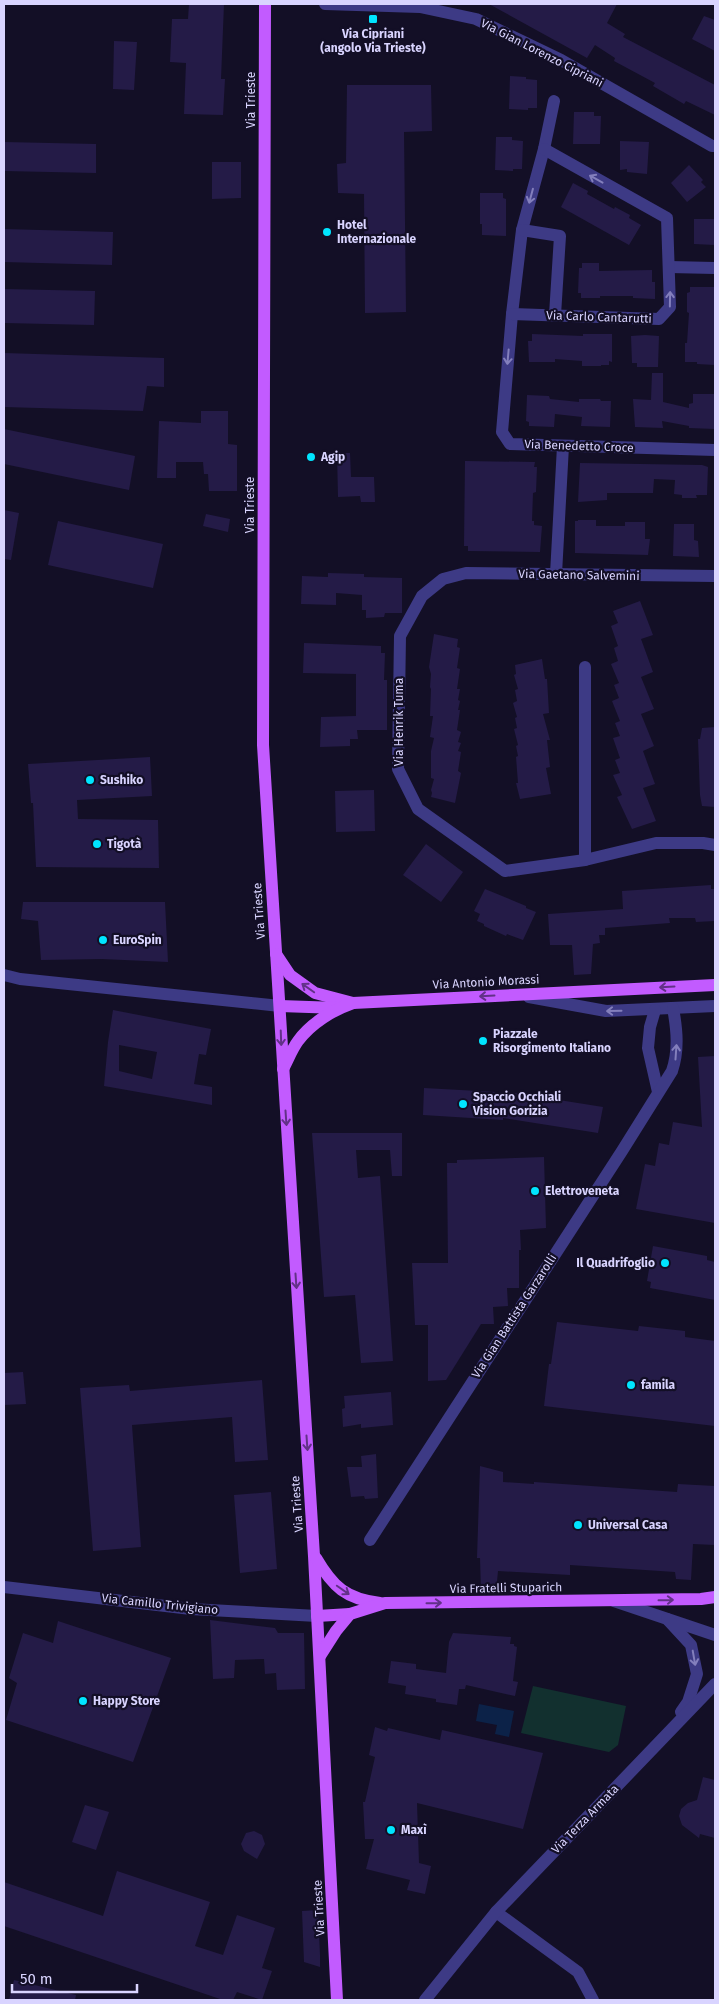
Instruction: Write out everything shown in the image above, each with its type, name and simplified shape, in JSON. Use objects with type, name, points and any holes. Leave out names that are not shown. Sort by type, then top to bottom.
[{"type":"main road","name":"Via Trieste","points":[[265,4],[263,745],[320,1656],[337,2000]]},
{"type":"main road","name":"Via Antonio Morassi","points":[[276,954],[290,975],[315,993],[353,1003],[715,985]]},
{"type":"main road","points":[[283,1070],[298,1040],[315,1023],[338,1008],[353,1003]]},
{"type":"main road","points":[[280,1006],[338,1008]]},
{"type":"main road","points":[[314,1556],[329,1581],[352,1596],[368,1602],[385,1603]]},
{"type":"main road","name":"Via Fratelli Stuparich","points":[[317,1616],[350,1614],[385,1603],[614,1601],[715,1597]]},
{"type":"main road","points":[[320,1656],[336,1630],[350,1614]]},
{"type":"street","name":"Via Gian Lorenzo Cipriani","points":[[325,4],[420,7],[476,19],[561,60],[714,148]]},
{"type":"street","name":"Via Benedetto Croce","points":[[554,101],[544,149],[522,230],[512,314],[502,432],[510,444],[715,450]]},
{"type":"street","name":"Via Carlo Cantarutti","points":[[512,314],[659,319],[670,307],[667,218],[544,149]]},
{"type":"street","points":[[522,230],[560,236],[555,315]]},
{"type":"street","points":[[669,267],[715,268]]},
{"type":"street","points":[[556,574],[563,446]]},
{"type":"street","name":"Via Gaetano Salvemini","points":[[444,579],[466,573],[715,576]]},
{"type":"street","name":"Via Henrik Tuma","points":[[444,579],[422,596],[400,636],[398,770],[418,809],[505,871],[585,860],[656,843],[715,845]]},
{"type":"street","points":[[585,667],[585,860]]},
{"type":"street","points":[[4,975],[20,979],[144,993],[280,1006]]},
{"type":"street","points":[[517,994],[606,1011],[715,1006]]},
{"type":"street","name":"Via Gian Battista Garzarolli","points":[[370,1540],[672,1071],[676,1058],[677,1029],[672,1008]]},
{"type":"street","points":[[655,1010],[650,1027],[648,1048],[658,1092]]},
{"type":"street","name":"Via Camillo Trivigiano","points":[[4,1587],[191,1608],[317,1616]]},
{"type":"street","points":[[614,1601],[715,1635]]},
{"type":"street","name":"Via Terza Armata","points":[[668,1619],[691,1645],[697,1674],[688,1702],[674,1725]]},
{"type":"street","name":"Via Terza Armata","points":[[425,2000],[496,1912],[715,1684]]},
{"type":"street","points":[[496,1912],[578,1972],[593,2000]]},
{"type":"green space","points":[[533,1686],[626,1706],[618,1745],[609,1752],[521,1733]]},
{"type":"water","points":[[479,1704],[514,1711],[509,1737],[495,1734],[497,1725],[476,1721]]},
{"type":"building","points":[[189,4],[224,4],[221,79],[225,79],[223,115],[184,114],[186,63],[170,62],[172,19],[188,19]]},
{"type":"building","points":[[489,4],[617,4],[607,23],[625,34],[623,37],[715,85],[715,115],[686,101],[684,104],[653,86],[655,83],[614,61],[615,58],[595,45],[587,58]]},
{"type":"building","points":[[704,16],[715,20],[715,51],[692,39]]},
{"type":"building","points":[[114,41],[137,42],[134,90],[113,89]]},
{"type":"building","points":[[510,76],[537,80],[537,108],[528,108],[528,110],[509,109]]},
{"type":"building","points":[[347,85],[431,85],[432,131],[404,132],[406,312],[365,313],[364,194],[338,193],[337,164],[346,163]]},
{"type":"building","points":[[574,112],[594,112],[594,116],[601,116],[600,144],[573,144]]},
{"type":"building","points":[[496,137],[512,137],[512,140],[523,141],[522,169],[513,169],[513,171],[495,170]]},
{"type":"building","points":[[620,141],[649,142],[647,174],[627,172],[627,169],[620,170]]},
{"type":"building","points":[[4,142],[96,144],[96,173],[4,171]]},
{"type":"building","points":[[212,162],[241,162],[241,198],[212,199]]},
{"type":"building","points":[[689,165],[703,180],[701,182],[706,187],[687,202],[671,183]]},
{"type":"building","points":[[573,183],[588,191],[587,194],[614,209],[615,207],[630,215],[629,218],[641,225],[629,245],[561,207]]},
{"type":"building","points":[[480,193],[503,193],[503,198],[506,199],[506,236],[482,235]]},
{"type":"building","points":[[694,219],[714,219],[715,245],[694,244]]},
{"type":"building","points":[[4,229],[113,232],[112,265],[4,262]]},
{"type":"building","points":[[582,263],[599,263],[599,271],[652,270],[652,282],[655,282],[655,299],[633,298],[633,296],[581,298],[581,293],[578,293],[579,268],[582,268]]},
{"type":"building","points":[[690,287],[715,287],[715,365],[685,362],[685,343],[687,343],[689,313],[687,312],[687,293],[690,292]]},
{"type":"building","points":[[4,289],[95,291],[94,325],[4,323]]},
{"type":"building","points":[[532,334],[583,336],[583,334],[612,334],[612,362],[609,361],[609,365],[582,366],[582,361],[555,359],[555,362],[529,362],[528,341],[532,341]]},
{"type":"building","points":[[631,336],[659,336],[658,367],[637,367],[637,363],[632,363]]},
{"type":"building","points":[[4,353],[164,358],[164,387],[147,386],[143,411],[4,407]]},
{"type":"building","points":[[652,373],[663,373],[663,402],[689,408],[689,404],[693,403],[693,394],[715,394],[715,429],[689,428],[689,426],[662,421],[663,428],[635,427],[633,399],[651,400]]},
{"type":"building","points":[[527,395],[549,396],[550,399],[579,402],[579,399],[611,401],[610,427],[581,426],[582,417],[555,414],[554,427],[529,426],[529,422],[526,421]]},
{"type":"building","points":[[201,411],[228,411],[228,444],[237,445],[237,491],[209,491],[208,474],[204,474],[203,462],[176,462],[176,478],[157,478],[159,421],[201,423]]},
{"type":"building","points":[[4,429],[135,456],[129,490],[4,464]]},
{"type":"building","points":[[337,453],[350,453],[351,477],[374,477],[375,502],[361,502],[360,496],[338,497]]},
{"type":"building","points":[[465,461],[535,462],[534,467],[537,467],[536,492],[533,493],[532,521],[534,521],[534,525],[542,526],[540,552],[468,551],[468,546],[464,546]]},
{"type":"building","points":[[580,463],[702,465],[708,467],[707,495],[696,495],[697,498],[682,498],[682,495],[674,494],[675,480],[654,479],[653,493],[607,493],[607,500],[578,502]]},
{"type":"building","points":[[4,510],[19,513],[11,560],[4,559]]},
{"type":"building","points":[[206,514],[230,519],[228,532],[203,526]]},
{"type":"building","points":[[596,520],[596,526],[625,526],[625,522],[645,522],[645,539],[650,539],[648,555],[575,553],[575,521]]},
{"type":"building","points":[[58,521],[163,544],[153,588],[48,565]]},
{"type":"building","points":[[674,524],[694,524],[694,540],[698,541],[699,557],[673,556]]},
{"type":"building","points":[[328,573],[364,574],[364,577],[402,578],[402,613],[385,613],[384,617],[366,618],[366,610],[362,610],[362,595],[336,593],[336,605],[301,604],[302,576],[328,577]]},
{"type":"building","points":[[640,601],[653,635],[641,639],[653,672],[641,677],[654,709],[641,714],[654,746],[643,751],[655,784],[643,788],[656,821],[632,829],[617,797],[622,795],[613,775],[620,773],[615,760],[620,758],[613,738],[620,736],[615,723],[620,721],[612,701],[619,698],[614,685],[619,683],[611,664],[618,661],[614,648],[618,646],[611,626],[618,623],[613,611]]},
{"type":"building","points":[[434,634],[458,639],[457,647],[460,648],[457,668],[460,669],[457,689],[460,689],[458,710],[460,710],[457,730],[461,732],[458,742],[461,743],[458,751],[461,752],[458,771],[461,773],[455,803],[431,797],[434,779],[431,778],[431,751],[434,738],[430,737],[433,716],[430,716],[431,674],[429,667]]},
{"type":"building","points":[[304,643],[381,646],[381,653],[385,653],[384,680],[387,680],[387,730],[357,730],[358,739],[350,739],[350,746],[320,747],[321,717],[356,716],[356,674],[303,673]]},
{"type":"building","points":[[542,659],[545,679],[547,679],[549,713],[543,714],[550,740],[547,740],[550,767],[546,768],[551,794],[520,799],[516,783],[518,783],[516,746],[518,745],[514,729],[517,728],[515,718],[517,717],[513,703],[517,701],[515,690],[518,689],[514,675],[516,674],[515,665]]},
{"type":"building","points":[[715,727],[715,807],[702,806],[698,739],[700,739],[702,728]]},
{"type":"building","points":[[150,757],[152,796],[77,800],[78,819],[158,820],[159,868],[36,867],[33,803],[31,803],[28,764]]},
{"type":"building","points":[[374,790],[375,831],[336,832],[335,791]]},
{"type":"building","points":[[426,844],[463,872],[441,902],[403,875]]},
{"type":"building","points":[[711,885],[711,889],[715,889],[715,921],[696,922],[695,918],[669,918],[670,923],[605,928],[605,935],[599,935],[600,943],[593,944],[591,974],[574,975],[572,945],[550,945],[548,914],[623,909],[622,891]]},
{"type":"building","points":[[485,889],[536,912],[523,940],[507,934],[506,936],[477,921],[480,914],[474,911]]},
{"type":"building","name":"EuroSpin","points":[[23,902],[165,902],[168,962],[102,959],[41,960],[38,921],[21,919]]},
{"type":"building","points":[[113,1010],[211,1029],[206,1055],[199,1054],[194,1084],[212,1087],[212,1105],[104,1086]],"holes":[[[119,1045],[157,1052],[152,1079],[119,1071]]]},
{"type":"building","points":[[715,1056],[715,1223],[636,1209],[645,1164],[655,1166],[659,1143],[669,1145],[673,1122],[702,1127],[698,1057]]},
{"type":"building","points":[[424,1088],[515,1093],[603,1107],[598,1133],[503,1118],[503,1120],[423,1115]]},
{"type":"building","points":[[312,1133],[402,1133],[402,1176],[392,1176],[390,1150],[356,1150],[358,1178],[380,1176],[393,1361],[361,1363],[355,1295],[324,1297]]},
{"type":"building","points":[[544,1157],[546,1228],[520,1230],[519,1288],[507,1288],[508,1306],[493,1307],[494,1324],[481,1324],[446,1380],[428,1381],[428,1325],[415,1325],[412,1263],[448,1263],[447,1163],[457,1163],[457,1160]]},
{"type":"building","points":[[653,1246],[707,1256],[707,1260],[715,1262],[715,1300],[650,1288],[651,1282],[647,1281]]},
{"type":"building","name":"famila","points":[[557,1322],[638,1331],[639,1326],[685,1331],[685,1337],[715,1341],[715,1426],[544,1406]]},
{"type":"building","points":[[23,1372],[26,1404],[4,1405],[4,1373]]},
{"type":"building","points":[[262,1380],[268,1460],[235,1462],[232,1417],[132,1425],[141,1547],[93,1551],[80,1388],[129,1385],[130,1391]]},
{"type":"building","points":[[391,1392],[393,1425],[361,1428],[361,1424],[343,1427],[342,1409],[345,1408],[344,1396]]},
{"type":"building","points":[[376,1454],[378,1498],[351,1497],[347,1467],[362,1467],[361,1456]]},
{"type":"building","name":"Universal Casa","points":[[480,1466],[503,1472],[503,1482],[534,1484],[534,1482],[677,1492],[678,1484],[715,1486],[715,1545],[693,1544],[691,1580],[676,1579],[675,1572],[570,1565],[570,1575],[498,1571],[496,1592],[481,1591],[480,1558],[477,1558]]},
{"type":"building","points":[[271,1492],[277,1569],[240,1573],[234,1495]]},
{"type":"building","points":[[210,1620],[275,1628],[278,1633],[304,1633],[305,1689],[277,1690],[276,1673],[265,1674],[264,1659],[235,1660],[234,1678],[213,1679]]},
{"type":"building","name":"Happy Store","points":[[58,1621],[171,1658],[133,1762],[6,1720],[17,1683],[9,1678],[23,1633],[53,1643]]},
{"type":"building","points":[[453,1633],[511,1637],[510,1644],[514,1644],[517,1647],[513,1681],[518,1682],[515,1696],[466,1685],[465,1689],[459,1689],[457,1705],[436,1702],[436,1699],[405,1694],[406,1686],[388,1683],[391,1661],[416,1664],[416,1669],[446,1673],[449,1642]]},
{"type":"building","points":[[375,1727],[387,1731],[388,1728],[440,1740],[442,1730],[543,1753],[523,1829],[417,1803],[419,1863],[431,1866],[425,1894],[407,1890],[410,1880],[366,1869],[374,1839],[365,1839],[363,1802],[365,1802],[375,1757],[369,1755]]},
{"type":"building","points":[[703,1777],[715,1780],[715,1838],[700,1834],[699,1838],[682,1825],[679,1816],[681,1809],[688,1803],[697,1800]]},
{"type":"building","points":[[85,1805],[109,1812],[96,1850],[72,1842]]},
{"type":"building","points":[[254,1831],[262,1835],[265,1844],[257,1859],[244,1851],[241,1844],[246,1833]]},
{"type":"building","points":[[117,1871],[210,1902],[195,1946],[223,1955],[237,1915],[275,1928],[262,1968],[272,1971],[262,2000],[237,1992],[233,2000],[223,2000],[4,1926],[4,1882],[103,1916]]},
{"type":"building","points":[[318,1910],[320,1967],[304,1962],[302,1911]]},
{"type":"building","points":[[14,1980],[76,1995],[75,2000],[9,2000]]},
{"type":"place","name":"Via Cipriani (angolo Via Trieste)","points":[[373,19]]},
{"type":"place","name":"Hotel Internazionale","points":[[327,232]]},
{"type":"place","name":"Agip","points":[[311,457]]},
{"type":"place","name":"Sushiko","points":[[90,780]]},
{"type":"place","name":"Tigotà","points":[[97,844]]},
{"type":"place","name":"EuroSpin","points":[[103,940]]},
{"type":"place","name":"Piazzale Risorgimento Italiano","points":[[483,1041]]},
{"type":"place","name":"Spaccio Occhiali Vision Gorizia","points":[[463,1104]]},
{"type":"place","name":"Elettroveneta","points":[[535,1191]]},
{"type":"place","name":"Il Quadrifoglio","points":[[665,1263]]},
{"type":"place","name":"famila","points":[[631,1385]]},
{"type":"place","name":"Universal Casa","points":[[578,1525]]},
{"type":"place","name":"Happy Store","points":[[83,1701]]},
{"type":"place","name":"Maxì","points":[[391,1830]]}]
